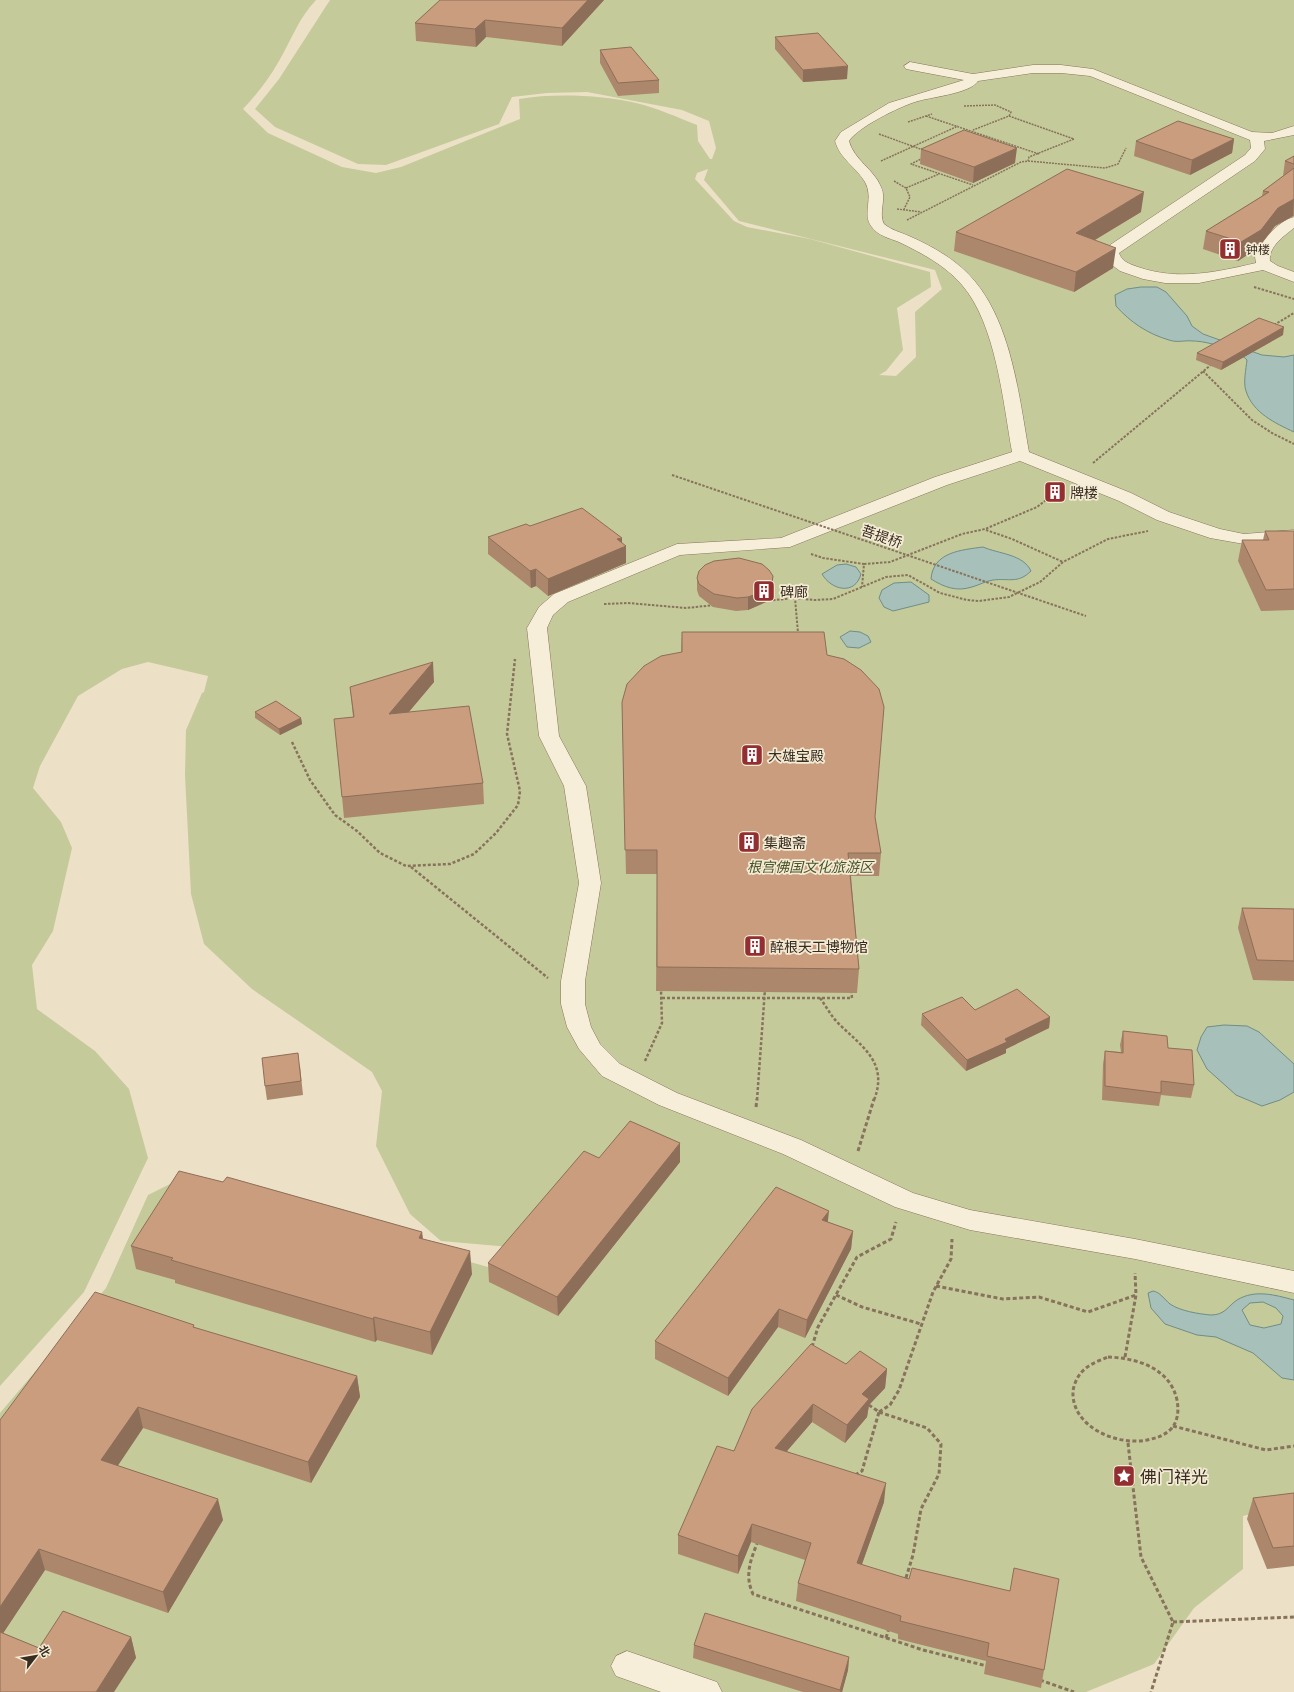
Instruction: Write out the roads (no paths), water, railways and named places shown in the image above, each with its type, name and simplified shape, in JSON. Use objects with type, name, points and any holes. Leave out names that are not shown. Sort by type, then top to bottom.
[{"type":"lane","points":[[910,66],[973,78],[1033,69],[1060,69],[1093,73],[1242,134],[1257,138],[1276,137],[1294,130]]},
{"type":"lane","points":[[973,78],[972,82],[959,88],[910,99],[890,108],[846,135],[842,141],[843,150],[869,178],[876,190],[874,218],[879,227],[957,270],[973,289],[985,308],[995,328],[1021,455]]},
{"type":"lane","points":[[1257,138],[1258,148],[1250,158],[1115,248],[1112,253],[1118,264],[1142,274],[1154,277],[1195,279],[1266,265]]},
{"type":"lane","points":[[1294,221],[1274,237],[1262,259],[1266,265],[1294,277]]},
{"type":"lane","points":[[1294,535],[1244,539],[1216,534],[1179,522],[1125,497],[1021,455],[941,481],[784,543],[677,550],[659,556],[561,598],[551,604],[540,616],[537,629],[549,736],[575,786],[590,883],[573,981],[573,999],[579,1027],[591,1049],[611,1070],[668,1099],[792,1147],[904,1200],[970,1220],[1135,1249],[1294,1282]]},
{"type":"lane","points":[[627,1666],[706,1692]]},
{"type":"water","points":[[1157,287],[1166,292],[1187,316],[1192,326],[1203,334],[1262,355],[1284,357],[1294,355],[1294,432],[1279,425],[1259,411],[1249,399],[1245,388],[1247,360],[1243,356],[1222,347],[1199,341],[1172,341],[1140,327],[1121,312],[1116,306],[1115,295],[1127,289]]},
{"type":"water","points":[[983,547],[1017,558],[1027,565],[1031,571],[1022,578],[1013,580],[993,580],[961,589],[950,588],[931,579],[933,570],[937,563],[943,558],[957,551]]},
{"type":"water","points":[[846,564],[856,567],[861,574],[854,586],[848,588],[837,587],[831,584],[822,574],[837,565]]},
{"type":"water","points":[[911,582],[929,595],[929,602],[893,611],[884,607],[879,598],[882,590],[894,583]]},
{"type":"water","points":[[850,631],[860,632],[868,636],[871,642],[859,648],[847,647],[840,637]]},
{"type":"water","points":[[1224,1025],[1247,1026],[1259,1032],[1294,1064],[1294,1092],[1280,1100],[1262,1106],[1236,1095],[1207,1069],[1197,1050],[1201,1037],[1207,1027]]},
{"type":"water","points":[[1153,1291],[1158,1293],[1170,1304],[1179,1309],[1211,1315],[1220,1314],[1237,1300],[1251,1295],[1265,1294],[1294,1300],[1294,1380],[1282,1378],[1253,1353],[1216,1337],[1197,1335],[1165,1324],[1151,1308],[1148,1293]],"holes":[[[1263,1302],[1276,1308],[1283,1316],[1281,1324],[1264,1328],[1250,1325],[1242,1310],[1250,1303]]]},
{"type":"place","name":"钟楼","points":[[1230,249]]},
{"type":"place","name":"牌楼","points":[[1055,492]]},
{"type":"place","name":"碑廊","points":[[764,591]]},
{"type":"place","name":"大雄宝殿","points":[[752,755]]},
{"type":"place","name":"集趣斋","points":[[749,842]]},
{"type":"place","name":"醉根天工博物馆","points":[[755,946]]},
{"type":"place","name":"佛门祥光","points":[[1124,1476]]},
{"type":"park label","name":"根宫佛国文化旅游区","points":[[810,866]]}]
